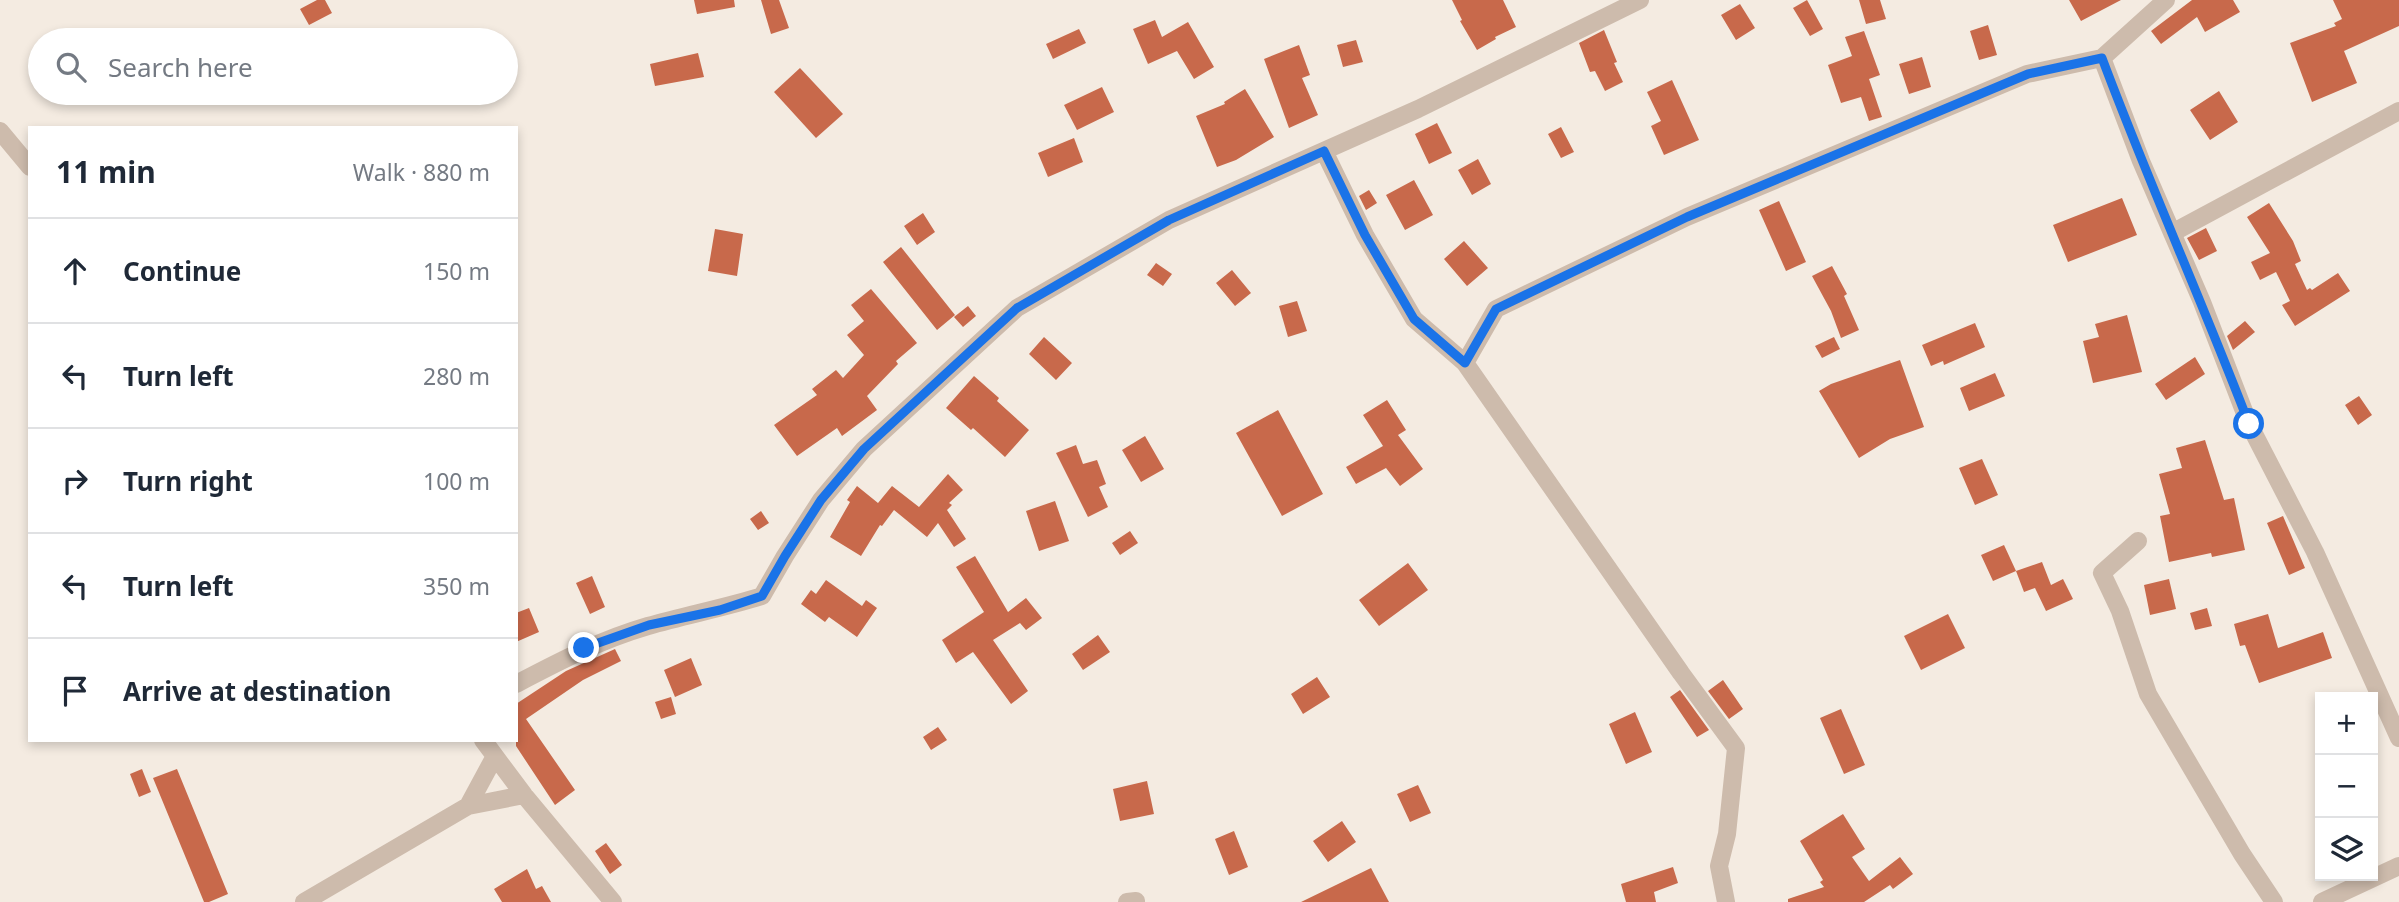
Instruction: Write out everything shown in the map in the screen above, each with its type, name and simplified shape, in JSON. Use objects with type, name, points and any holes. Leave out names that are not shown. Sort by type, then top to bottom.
[{"type":"street","points":[[518,683],[584,648],[649,625],[720,610],[762,596],[821,500],[864,449],[1017,308],[1169,220],[1418,109],[1640,0]]},
{"type":"street","points":[[1465,363],[1496,309],[1687,217],[2028,74],[2102,58],[2166,0]]},
{"type":"street","points":[[2102,58],[2141,161],[2202,302],[2249,424],[2315,552],[2399,738]]},
{"type":"street","points":[[2172,233],[2399,111]]},
{"type":"street","points":[[0,131],[28,165]]},
{"type":"street","points":[[1324,151],[1365,235],[1414,319],[1465,363],[1736,748],[1727,834],[1718,866],[1726,902]]},
{"type":"street","points":[[2138,541],[2102,573],[2120,611],[2148,694],[2242,854],[2274,902]]},
{"type":"street","points":[[484,742],[524,795],[613,902]]},
{"type":"street","points":[[468,807],[495,756]]},
{"type":"street","points":[[304,902],[468,807],[524,795]]},
{"type":"street","points":[[2322,902],[2399,866]]},
{"type":"building","points":[[317,0],[325,0],[332,13],[309,25],[300,9]]},
{"type":"building","points":[[694,0],[734,0],[735,7],[697,14]]},
{"type":"building","points":[[761,0],[779,0],[789,28],[771,34]]},
{"type":"building","points":[[1452,0],[1503,0],[1516,27],[1477,50],[1460,21],[1462,20]]},
{"type":"building","points":[[1807,0],[1823,29],[1810,36],[1793,8]]},
{"type":"building","points":[[1859,0],[1880,0],[1886,19],[1866,24]]},
{"type":"building","points":[[2069,0],[2121,0],[2081,21]]},
{"type":"building","points":[[2192,0],[2233,0],[2240,12],[2205,32],[2197,17],[2161,44],[2151,31]]},
{"type":"building","points":[[2333,0],[2399,0],[2399,26],[2344,51],[2357,83],[2312,102],[2290,43],[2336,26],[2334,23],[2342,19]]},
{"type":"building","points":[[1740,4],[1755,28],[1736,40],[1721,15]]},
{"type":"building","points":[[1155,20],[1162,37],[1188,22],[1214,67],[1194,79],[1177,51],[1148,64],[1133,29]]},
{"type":"building","points":[[1988,25],[1997,55],[1979,60],[1970,31]]},
{"type":"building","points":[[1079,29],[1086,43],[1053,59],[1046,44]]},
{"type":"building","points":[[1604,30],[1623,82],[1605,91],[1595,71],[1590,72],[1579,43]]},
{"type":"building","points":[[1864,31],[1880,75],[1869,79],[1882,117],[1869,121],[1861,97],[1841,103],[1828,65],[1852,56],[1845,37]]},
{"type":"building","points":[[1356,40],[1363,62],[1343,67],[1337,45]]},
{"type":"building","points":[[1299,45],[1310,75],[1302,78],[1318,115],[1289,128],[1264,59]]},
{"type":"building","points":[[698,53],[704,77],[655,86],[650,64]]},
{"type":"building","points":[[1922,57],[1931,87],[1909,94],[1899,64]]},
{"type":"building","points":[[800,68],[843,114],[816,138],[774,92]]},
{"type":"building","points":[[1672,80],[1699,140],[1664,155],[1651,126],[1661,121],[1647,92]]},
{"type":"building","points":[[1102,87],[1114,112],[1077,130],[1064,105]]},
{"type":"building","points":[[1245,89],[1274,137],[1236,160],[1217,167],[1196,116],[1225,104],[1224,102]]},
{"type":"building","points":[[2219,91],[2238,122],[2210,140],[2190,110]]},
{"type":"building","points":[[1437,123],[1452,153],[1429,164],[1415,134]]},
{"type":"building","points":[[1561,127],[1574,152],[1561,158],[1548,134]]},
{"type":"building","points":[[1074,138],[1083,162],[1048,177],[1038,153]]},
{"type":"building","points":[[1478,159],[1491,184],[1472,195],[1458,170]]},
{"type":"building","points":[[1414,180],[1433,215],[1405,230],[1386,195]]},
{"type":"building","points":[[1369,190],[1377,203],[1366,210],[1359,196]]},
{"type":"building","points":[[2122,198],[2137,235],[2068,262],[2053,225]]},
{"type":"building","points":[[1779,201],[1806,262],[1786,271],[1759,210]]},
{"type":"building","points":[[2269,203],[2293,241],[2301,261],[2295,264],[2307,290],[2312,290],[2338,273],[2350,291],[2295,326],[2282,305],[2290,301],[2276,272],[2260,280],[2251,262],[2270,253],[2247,217]]},
{"type":"building","points":[[923,213],[935,232],[917,245],[904,226]]},
{"type":"building","points":[[2206,228],[2217,251],[2199,260],[2187,238]]},
{"type":"building","points":[[715,229],[743,234],[737,276],[708,271]]},
{"type":"building","points":[[1464,241],[1488,268],[1467,286],[1444,259]]},
{"type":"building","points":[[901,247],[955,315],[937,330],[883,262]]},
{"type":"building","points":[[1156,263],[1172,274],[1163,286],[1147,275]]},
{"type":"building","points":[[1832,266],[1847,294],[1844,296],[1859,330],[1841,338],[1831,311],[1812,276]]},
{"type":"building","points":[[1232,270],[1251,293],[1235,306],[1216,283]]},
{"type":"building","points":[[871,289],[917,343],[896,361],[898,364],[867,396],[877,410],[842,436],[837,428],[797,456],[774,425],[817,395],[812,389],[836,370],[843,378],[864,355],[847,335],[864,321],[851,305]]},
{"type":"building","points":[[1297,301],[1307,331],[1288,337],[1279,306]]},
{"type":"building","points":[[968,306],[976,316],[963,327],[954,317]]},
{"type":"building","points":[[2127,315],[2142,372],[2093,383],[2083,341],[2099,337],[2095,324]]},
{"type":"building","points":[[2245,321],[2255,332],[2233,350],[2227,336]]},
{"type":"building","points":[[1975,323],[1985,347],[1944,365],[1943,361],[1931,366],[1922,345]]},
{"type":"building","points":[[1044,337],[1072,363],[1056,380],[1029,354]]},
{"type":"building","points":[[1834,337],[1840,349],[1822,358],[1815,346]]},
{"type":"building","points":[[2195,357],[2205,374],[2166,400],[2155,384]]},
{"type":"building","points":[[1900,360],[1924,427],[1890,439],[1859,458],[1819,391],[1831,384]]},
{"type":"building","points":[[1995,373],[2005,396],[1969,411],[1960,388]]},
{"type":"building","points":[[974,376],[1029,430],[1005,457],[946,408]]},
{"type":"building","points":[[2359,396],[2372,415],[2358,425],[2345,405]]},
{"type":"building","points":[[1387,400],[1406,430],[1398,435],[1423,469],[1400,486],[1386,468],[1356,484],[1346,467],[1383,446],[1363,415]]},
{"type":"building","points":[[1278,410],[1323,494],[1282,516],[1236,433]]},
{"type":"building","points":[[1145,436],[1164,469],[1141,482],[1122,450]]},
{"type":"building","points":[[2205,440],[2224,500],[2234,498],[2245,550],[2212,557],[2211,553],[2169,562],[2160,516],[2170,514],[2159,474],[2182,468],[2176,448]]},
{"type":"building","points":[[1076,445],[1083,464],[1097,460],[1106,484],[1099,487],[1108,507],[1088,517],[1056,453]]},
{"type":"building","points":[[1982,459],[1998,495],[1975,505],[1959,468]]},
{"type":"building","points":[[948,474],[963,490],[949,503],[952,505],[947,510],[966,539],[954,547],[938,523],[927,537],[894,510],[882,526],[880,525],[861,556],[830,537],[850,502],[847,500],[857,486],[878,503],[892,486],[919,507]]},
{"type":"building","points":[[1055,501],[1069,541],[1039,551],[1026,511]]},
{"type":"building","points":[[761,511],[769,523],[758,530],[750,519]]},
{"type":"building","points":[[2283,516],[2305,568],[2289,575],[2267,523]]},
{"type":"building","points":[[1130,531],[1138,543],[1120,555],[1112,543]]},
{"type":"building","points":[[2004,545],[2016,571],[1993,581],[1981,555]]},
{"type":"building","points":[[975,556],[1008,612],[1026,598],[1042,618],[1026,630],[1020,623],[993,640],[1028,691],[1011,704],[973,652],[956,663],[942,640],[984,612],[956,567]]},
{"type":"building","points":[[2042,562],[2051,585],[2063,579],[2073,599],[2046,611],[2035,588],[2024,592],[2016,571]]},
{"type":"building","points":[[1408,563],[1428,590],[1379,626],[1359,600]]},
{"type":"building","points":[[592,576],[605,607],[590,614],[576,583]]},
{"type":"building","points":[[2169,579],[2176,609],[2150,615],[2144,585]]},
{"type":"building","points":[[826,580],[862,606],[866,600],[877,608],[857,637],[829,617],[825,622],[801,604],[811,590],[816,594]]},
{"type":"building","points":[[529,608],[539,632],[518,641],[518,612]]},
{"type":"building","points":[[2207,608],[2212,626],[2195,630],[2190,613]]},
{"type":"building","points":[[1948,614],[1965,648],[1921,670],[1904,636]]},
{"type":"building","points":[[2268,614],[2278,648],[2323,632],[2332,658],[2259,683],[2245,645],[2240,646],[2234,624]]},
{"type":"building","points":[[1098,635],[1110,652],[1083,670],[1072,654]]},
{"type":"building","points":[[615,649],[621,661],[583,680],[526,719],[575,790],[555,805],[516,746],[518,703],[566,671]]},
{"type":"building","points":[[691,658],[702,685],[675,697],[664,670]]},
{"type":"building","points":[[1317,677],[1330,697],[1303,714],[1291,694]]},
{"type":"building","points":[[1723,680],[1743,709],[1729,719],[1708,691]]},
{"type":"building","points":[[1680,690],[1709,730],[1697,737],[1670,697]]},
{"type":"building","points":[[671,697],[676,714],[661,719],[655,702]]},
{"type":"building","points":[[1841,709],[1865,765],[1844,774],[1820,718]]},
{"type":"building","points":[[1635,712],[1652,752],[1626,764],[1609,724]]},
{"type":"building","points":[[938,727],[947,740],[931,750],[923,737]]},
{"type":"building","points":[[142,769],[151,792],[139,797],[130,774]]},
{"type":"building","points":[[177,769],[228,894],[209,902],[204,902],[153,778]]},
{"type":"building","points":[[1147,781],[1154,814],[1120,821],[1113,789]]},
{"type":"building","points":[[1418,785],[1431,813],[1410,822],[1397,794]]},
{"type":"building","points":[[1843,814],[1865,849],[1852,857],[1869,881],[1900,857],[1913,874],[1893,889],[1890,885],[1864,902],[1788,902],[1788,899],[1824,887],[1820,882],[1823,880],[1800,841]]},
{"type":"building","points":[[1342,821],[1356,842],[1328,862],[1313,841]]},
{"type":"building","points":[[1234,831],[1248,867],[1229,875],[1215,839]]},
{"type":"building","points":[[606,843],[622,865],[610,874],[595,851]]},
{"type":"building","points":[[1673,867],[1678,883],[1654,892],[1656,902],[1626,902],[1621,884]]},
{"type":"building","points":[[1371,868],[1389,902],[1301,902]]},
{"type":"building","points":[[527,869],[536,889],[542,886],[551,902],[502,902],[494,889]]},
{"type":"route","points":[[584,648],[649,625],[720,610],[762,596],[821,500],[864,449],[1017,308],[1169,220],[1324,151],[1365,235],[1414,319],[1465,363],[1496,309],[1687,217],[2028,74],[2102,58],[2141,161],[2202,302],[2249,424]]}]
